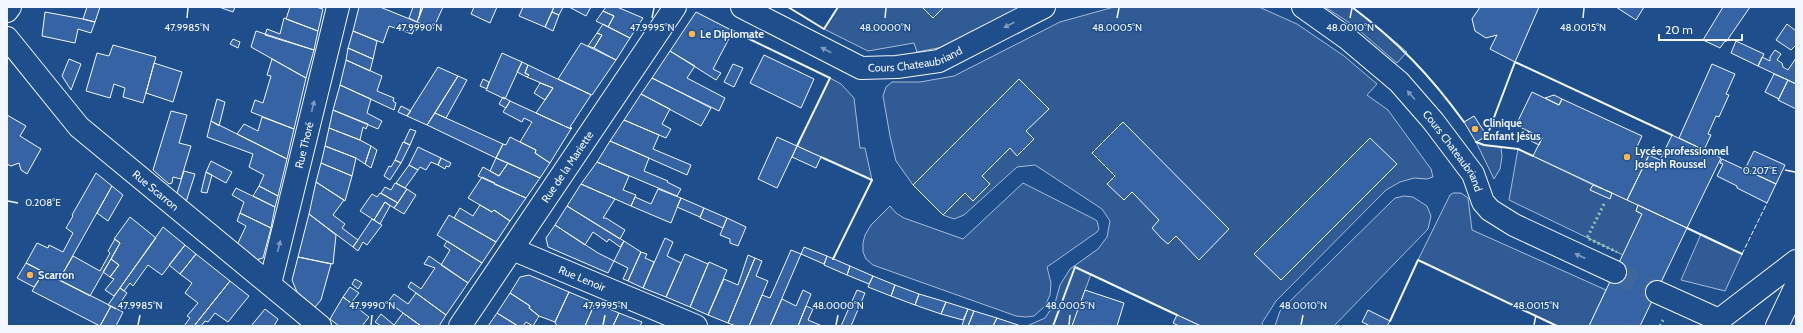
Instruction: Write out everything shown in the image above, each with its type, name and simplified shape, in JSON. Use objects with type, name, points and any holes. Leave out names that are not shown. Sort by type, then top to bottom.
[{"type":"street","points":[[7,11],[10,7]]},
{"type":"street","name":"Rue Thoré","points":[[270,284],[338,7]]},
{"type":"street","name":"Cours Chateaubriand","points":[[742,7],[861,68],[897,67],[939,61],[1044,7]]},
{"type":"street","name":"Cours Chateaubriand","points":[[1303,7],[1348,38],[1399,82],[1433,121],[1473,174],[1483,202],[1490,210],[1514,225],[1615,272]]},
{"type":"street","name":"Rue de la Mariette","points":[[460,326],[512,249],[667,9]]},
{"type":"street","name":"Rue Scarron","points":[[7,38],[79,127],[320,326]]},
{"type":"street","name":"Rue Lenoir","points":[[512,249],[696,326]]},
{"type":"street","points":[[1657,292],[1719,320],[1796,261]]},
{"type":"street","points":[[1777,326],[1796,286]]},
{"type":"shaded area","points":[[838,7],[922,7],[933,18],[944,7],[1022,7],[943,47],[917,52],[914,43],[868,51],[824,29]]},
{"type":"shaded area","points":[[1114,7],[1259,7],[1297,24],[1344,56],[1377,84],[1367,95],[1388,110],[1431,169],[1433,177],[1427,179],[1414,178],[1400,182],[1386,190],[1276,301],[1262,323],[1263,326],[1201,326],[1091,274],[1072,326],[1027,326],[1045,318],[1055,303],[1060,285],[1070,269],[1098,249],[1107,237],[1110,221],[1102,209],[1035,165],[1017,167],[964,215],[954,219],[943,215],[913,185],[896,161],[883,96],[886,87],[892,82],[920,82],[954,76],[1060,22]]},
{"type":"shaded area","points":[[1325,7],[1352,7],[1407,52],[1397,63],[1353,25]]},
{"type":"shaded area","points":[[830,78],[841,84],[854,98],[860,148],[865,148],[872,180],[797,146]]},
{"type":"shaded area","points":[[1476,142],[1484,145],[1501,147],[1502,157],[1500,169],[1494,179]]},
{"type":"shaded area","points":[[1518,149],[1593,185],[1590,190],[1610,198],[1612,193],[1638,205],[1636,211],[1642,214],[1623,255],[1509,200]]},
{"type":"shaded area","points":[[1023,183],[1094,219],[1097,221],[1099,229],[1097,232],[1047,267],[1051,283],[1050,295],[1045,306],[1034,316],[1016,316],[873,265],[866,259],[863,252],[865,235],[871,225],[890,206],[896,213],[904,218],[963,239]]},
{"type":"shaded area","points":[[1453,193],[1461,193],[1468,198],[1472,230],[1606,290],[1589,326],[1557,326],[1418,260],[1450,195]]},
{"type":"shaded area","points":[[1404,196],[1413,197],[1427,206],[1431,216],[1428,229],[1334,326],[1275,326],[1280,311],[1395,198]]},
{"type":"shaded area","points":[[1701,234],[1742,254],[1725,291],[1681,280]]},
{"type":"building","points":[[87,7],[100,7],[95,22],[83,19]]},
{"type":"building","points":[[219,7],[235,7],[233,12]]},
{"type":"building","points":[[290,7],[316,7],[323,9],[318,31],[286,19]]},
{"type":"building","points":[[359,7],[380,7],[417,22],[412,34],[389,26],[383,43],[353,31]]},
{"type":"building","points":[[413,7],[423,7],[417,22],[409,18]]},
{"type":"building","points":[[423,7],[443,7],[433,29],[417,22]]},
{"type":"building","points":[[474,7],[497,7],[490,23],[471,14]]},
{"type":"building","points":[[523,7],[554,7],[545,27],[519,16]]},
{"type":"building","points":[[554,7],[563,7],[559,15],[552,12]]},
{"type":"building","points":[[569,7],[591,7],[586,16]]},
{"type":"building","points":[[606,7],[617,7],[643,18],[630,38],[608,27],[614,16],[603,11]]},
{"type":"building","points":[[922,7],[944,7],[933,18]]},
{"type":"building","points":[[1480,7],[1539,7],[1515,62],[1490,49],[1497,35],[1486,38],[1475,31],[1472,19]]},
{"type":"building","points":[[1616,7],[1644,7],[1636,20]]},
{"type":"building","points":[[1723,7],[1750,7],[1726,42],[1725,41],[1720,48],[1703,40]]},
{"type":"building","points":[[603,11],[614,16],[608,27],[596,21]]},
{"type":"building","points":[[45,12],[95,22],[91,33],[78,29],[75,43],[42,36]]},
{"type":"building","points":[[552,12],[559,15],[553,31],[545,27]]},
{"type":"building","points":[[696,12],[733,31],[713,69],[721,73],[716,80],[670,51]]},
{"type":"building","points":[[284,18],[318,31],[314,50],[265,35],[267,29],[280,34]]},
{"type":"building","points":[[603,24],[630,38],[616,60],[594,48],[602,35],[597,33]]},
{"type":"building","points":[[1787,24],[1796,31],[1796,45],[1791,50],[1776,40]]},
{"type":"building","points":[[256,31],[314,50],[306,78],[251,47]]},
{"type":"building","points":[[353,31],[377,41],[373,59],[348,48]]},
{"type":"building","points":[[597,33],[602,35],[594,48],[588,46]]},
{"type":"building","points":[[233,39],[240,42],[238,48],[230,44]]},
{"type":"building","points":[[1736,41],[1764,54],[1758,66],[1731,53]]},
{"type":"building","points":[[581,43],[616,60],[592,95],[558,79]]},
{"type":"building","points":[[113,45],[156,57],[143,103],[123,97],[125,88],[114,84],[110,98],[86,91],[97,53],[109,56]]},
{"type":"building","points":[[348,48],[373,59],[370,71],[346,60]]},
{"type":"building","points":[[1775,50],[1781,54],[1777,60],[1788,70],[1796,58],[1796,84],[1758,66],[1762,57],[1770,61],[1770,57]]},
{"type":"building","points":[[670,51],[695,66],[687,78],[725,98],[719,111],[652,78]]},
{"type":"building","points":[[502,53],[522,62],[505,99],[486,90]]},
{"type":"building","points":[[764,55],[814,79],[801,108],[750,83]]},
{"type":"building","points":[[69,59],[81,64],[71,90],[62,76]]},
{"type":"building","points":[[272,59],[306,78],[294,129],[251,112],[255,100],[263,103],[271,76],[267,75]]},
{"type":"building","points":[[346,60],[382,76],[377,91],[394,98],[393,101],[396,103],[394,110],[340,85]]},
{"type":"building","points":[[522,62],[528,65],[525,73],[529,75],[527,77],[517,72]]},
{"type":"building","points":[[154,63],[182,72],[173,102],[146,93]]},
{"type":"building","points":[[733,64],[743,68],[734,87],[724,82]]},
{"type":"building","points":[[1712,64],[1735,74],[1726,94],[1729,95],[1719,117],[1716,116],[1708,134],[1711,135],[1704,150],[1679,138]]},
{"type":"building","points":[[528,65],[591,95],[570,127],[572,128],[571,129],[536,113],[553,88],[527,77],[529,75],[525,73]]},
{"type":"building","points":[[438,67],[458,76],[427,125],[407,116]]},
{"type":"building","points":[[1774,74],[1788,80],[1779,99],[1765,92]]},
{"type":"building","points":[[458,76],[467,80],[446,118],[435,113]]},
{"type":"building","points":[[652,78],[711,108],[701,126],[641,94]]},
{"type":"building","points":[[483,79],[489,82],[487,89],[480,86]]},
{"type":"building","points":[[1019,79],[1049,109],[1026,131],[1034,139],[1017,156],[1010,148],[982,176],[990,184],[973,201],[965,193],[943,215],[913,185]]},
{"type":"building","points":[[1788,80],[1796,84],[1796,109],[1778,100]]},
{"type":"building","points":[[540,83],[553,88],[545,100],[534,93]]},
{"type":"building","points":[[340,85],[371,99],[367,113],[382,121],[378,129],[333,110]]},
{"type":"building","points":[[1532,92],[1559,105],[1562,99],[1642,136],[1636,149],[1649,155],[1627,200],[1533,156],[1542,138],[1516,125]]},
{"type":"building","points":[[641,94],[670,109],[662,124],[671,129],[666,138],[624,120]]},
{"type":"building","points":[[1554,95],[1562,99],[1559,105],[1545,98]]},
{"type":"building","points":[[503,97],[510,101],[506,108],[499,104]]},
{"type":"building","points":[[217,99],[225,102],[219,126],[211,121]]},
{"type":"building","points":[[510,101],[571,129],[550,163],[535,153],[536,150],[520,142],[532,122],[524,118],[522,122],[503,112]]},
{"type":"building","points":[[401,106],[411,111],[407,116],[398,112]]},
{"type":"building","points":[[333,110],[368,124],[366,129],[363,127],[360,140],[329,128]]},
{"type":"building","points":[[171,111],[187,115],[179,143],[191,146],[181,179],[173,177],[172,183],[169,184],[153,170]]},
{"type":"building","points":[[435,113],[503,144],[496,158],[427,125]]},
{"type":"building","points":[[7,115],[26,126],[20,136],[41,149],[27,174],[21,170],[19,163],[11,166],[7,164]]},
{"type":"building","name":"Clinique Enfant Jésus","points":[[1474,116],[1487,136],[1476,142],[1464,122]]},
{"type":"building","points":[[262,117],[294,129],[287,159],[237,134],[244,124],[258,131]]},
{"type":"building","points":[[624,120],[659,135],[653,149],[691,165],[687,175],[610,141]]},
{"type":"building","points":[[211,121],[287,159],[278,196],[259,186],[264,175],[249,167],[253,154],[207,137]]},
{"type":"building","points":[[1123,122],[1229,229],[1199,260],[1176,236],[1168,244],[1161,238],[1152,228],[1159,220],[1132,192],[1124,200],[1107,184],[1115,176],[1092,153]]},
{"type":"building","points":[[329,128],[371,146],[365,164],[356,158],[325,146]]},
{"type":"building","points":[[410,129],[416,131],[410,145],[404,142]]},
{"type":"building","points":[[1528,131],[1542,138],[1539,145],[1531,141]]},
{"type":"building","points":[[1672,135],[1721,158],[1687,228],[1627,200],[1649,155],[1660,160]]},
{"type":"building","points":[[510,137],[536,150],[535,153],[550,163],[540,178],[496,158],[503,144],[506,145]]},
{"type":"building","points":[[777,137],[797,146],[777,188],[758,179]]},
{"type":"building","points":[[1370,138],[1397,164],[1281,280],[1254,254]]},
{"type":"building","points":[[610,141],[649,158],[644,171],[668,181],[667,182],[681,189],[677,196],[597,162]]},
{"type":"building","points":[[403,142],[410,145],[401,163],[395,160]]},
{"type":"building","points":[[325,146],[356,158],[352,176],[321,163]]},
{"type":"building","points":[[371,146],[377,150],[371,168],[365,164]]},
{"type":"building","points":[[797,146],[821,157],[816,168],[792,157]]},
{"type":"building","points":[[418,147],[441,158],[438,165],[431,162],[426,170],[420,167],[418,170],[409,165]]},
{"type":"building","points":[[1754,151],[1785,165],[1776,184],[1745,169]]},
{"type":"building","points":[[441,158],[451,163],[449,167],[446,166],[445,169],[438,165]]},
{"type":"building","points":[[496,158],[508,163],[499,176],[490,171]]},
{"type":"building","name":"Lycée professionnel Joseph Roussel","points":[[1722,159],[1776,184],[1767,203],[1717,176],[1723,164],[1720,163]]},
{"type":"building","points":[[395,160],[401,163],[390,180],[384,176],[389,166],[391,167]]},
{"type":"building","points":[[211,161],[232,172],[226,183],[206,172]]},
{"type":"building","points":[[597,162],[629,176],[623,190],[636,195],[631,206],[581,184]]},
{"type":"building","points":[[321,163],[352,176],[345,201],[316,182]]},
{"type":"building","points":[[508,163],[540,178],[526,198],[478,176],[483,167],[499,176]]},
{"type":"building","points":[[409,165],[418,170],[405,188],[396,183]]},
{"type":"building","points":[[184,171],[195,174],[186,202],[177,193]]},
{"type":"building","points":[[206,172],[212,175],[207,193],[201,192]]},
{"type":"building","points":[[96,173],[112,186],[59,280],[26,263],[37,243],[48,248],[49,245],[63,252],[73,233],[66,228]]},
{"type":"building","points":[[482,177],[526,198],[510,221],[494,210],[492,212],[468,198]]},
{"type":"building","points":[[316,182],[344,200],[333,215],[345,224],[342,228],[358,240],[353,247],[309,214]]},
{"type":"building","points":[[395,183],[407,189],[398,203],[381,193],[385,187],[391,190]]},
{"type":"building","points":[[581,184],[615,199],[603,218],[606,218],[625,230],[620,239],[567,206]]},
{"type":"building","points":[[1593,185],[1612,193],[1610,199],[1590,190]]},
{"type":"building","points":[[112,186],[123,195],[108,221],[97,213]]},
{"type":"building","points":[[259,186],[278,196],[275,207],[253,196]]},
{"type":"building","points":[[236,188],[275,207],[271,228],[240,213],[244,202],[232,195]]},
{"type":"building","points":[[407,189],[416,195],[404,214],[394,208]]},
{"type":"building","points":[[658,189],[681,198],[671,223],[631,206],[635,197],[651,204]]},
{"type":"building","points":[[380,193],[398,203],[394,208],[385,202],[374,220],[360,211],[372,194],[377,197]]},
{"type":"building","points":[[681,198],[704,208],[700,217],[677,207]]},
{"type":"building","points":[[385,202],[390,206],[380,224],[374,220]]},
{"type":"building","points":[[480,205],[492,212],[494,210],[510,221],[496,242],[454,218],[460,208],[473,216]]},
{"type":"building","points":[[1638,205],[1687,228],[1640,326],[1589,326],[1642,214],[1636,211]]},
{"type":"building","points":[[567,206],[624,241],[620,247],[609,239],[607,242],[593,232],[585,245],[555,225]]},
{"type":"building","points":[[704,208],[727,218],[723,228],[700,218]]},
{"type":"building","points":[[240,213],[271,228],[263,258],[256,260],[237,245],[246,226],[237,221]]},
{"type":"building","points":[[309,214],[336,235],[333,264],[298,257]]},
{"type":"building","points":[[449,215],[496,242],[482,263],[437,235]]},
{"type":"building","points":[[130,217],[156,238],[114,296],[105,290],[114,279],[110,277],[119,265],[111,259],[120,243],[114,239]]},
{"type":"building","points":[[727,218],[746,227],[738,246],[730,243],[730,239],[720,235]]},
{"type":"building","points":[[372,219],[382,225],[367,245],[363,242],[358,251],[353,247]]},
{"type":"building","points":[[555,225],[598,253],[614,261],[608,273],[548,247],[546,238]]},
{"type":"building","points":[[163,227],[185,245],[162,275],[148,265],[133,286],[130,283],[124,291],[120,288]]},
{"type":"building","points":[[665,238],[673,242],[667,256],[681,263],[666,297],[643,288]]},
{"type":"building","points":[[115,239],[120,243],[90,296],[59,280],[73,256],[100,271],[110,253],[108,251]]},
{"type":"building","points":[[447,241],[482,263],[468,283],[441,265],[450,250],[444,246]]},
{"type":"building","points":[[624,241],[641,252],[628,281],[623,279],[628,268],[614,261]]},
{"type":"building","points":[[185,245],[196,254],[180,274],[169,265]]},
{"type":"building","points":[[804,247],[827,256],[824,264],[801,254]]},
{"type":"building","points":[[791,250],[801,254],[770,326],[749,326],[762,295],[770,298]]},
{"type":"building","points":[[641,252],[647,254],[645,258],[654,262],[643,288],[628,281]]},
{"type":"building","points":[[196,254],[230,281],[194,326],[184,326],[190,318],[187,316],[198,303],[185,293],[192,283],[180,274]]},
{"type":"building","points":[[685,254],[708,264],[690,307],[666,297]]},
{"type":"building","points":[[748,255],[755,258],[728,323],[708,315],[724,279],[738,285]]},
{"type":"building","points":[[429,256],[468,283],[446,315],[408,287],[411,282],[421,289],[435,268],[424,264]]},
{"type":"building","points":[[827,256],[850,266],[847,275],[824,265]]},
{"type":"building","points":[[298,257],[331,264],[321,300],[315,307],[297,292],[292,280]]},
{"type":"building","points":[[755,258],[762,261],[756,276],[768,281],[749,326],[736,326],[728,323]]},
{"type":"building","points":[[111,259],[119,265],[110,277],[103,272]]},
{"type":"building","points":[[709,262],[727,270],[708,315],[690,307]]},
{"type":"building","name":"Scarron","points":[[26,263],[44,272],[34,287],[17,278]]},
{"type":"building","points":[[850,266],[873,276],[869,284],[847,275]]},
{"type":"building","points":[[44,272],[111,306],[100,326],[32,291]]},
{"type":"building","points":[[529,275],[569,292],[555,322],[539,316],[529,308],[530,306],[510,293],[520,277]]},
{"type":"building","points":[[873,276],[895,285],[891,296],[868,287]]},
{"type":"building","points":[[355,279],[362,283],[358,289],[352,284]]},
{"type":"building","points":[[230,281],[249,296],[228,322],[215,313],[208,322],[205,321],[201,326],[194,326]]},
{"type":"building","points":[[895,285],[919,294],[915,305],[891,296]]},
{"type":"building","points":[[350,287],[359,293],[351,303],[343,297]]},
{"type":"building","points":[[120,288],[127,293],[116,309],[108,305]]},
{"type":"building","points":[[803,290],[811,294],[798,326],[770,326],[782,299],[796,306]]},
{"type":"building","points":[[857,290],[865,293],[851,326],[841,326]]},
{"type":"building","points":[[1085,290],[1124,303],[1117,326],[1072,326]]},
{"type":"building","points":[[569,292],[595,303],[585,326],[557,326],[555,322]]},
{"type":"building","points":[[416,293],[446,315],[439,326],[421,326],[388,302],[394,294],[408,304]]},
{"type":"building","points":[[510,293],[530,306],[529,308],[539,316],[533,326],[526,322],[523,326],[518,326],[497,313]]},
{"type":"building","points":[[919,294],[946,302],[941,314],[915,305]]},
{"type":"building","points":[[343,297],[369,317],[362,326],[339,326],[330,319]]},
{"type":"building","points":[[946,302],[968,309],[963,320],[941,314]]},
{"type":"building","points":[[595,303],[619,313],[613,326],[585,326]]},
{"type":"building","points":[[111,306],[123,312],[116,326],[100,326]]},
{"type":"building","points":[[806,306],[813,309],[808,320],[822,326],[798,326]]},
{"type":"building","points":[[265,309],[278,319],[274,326],[251,326]]},
{"type":"building","points":[[968,309],[974,311],[968,326],[966,326],[962,325]]},
{"type":"building","points":[[1368,310],[1390,321],[1387,326],[1370,326],[1362,322]]},
{"type":"building","points":[[974,311],[997,318],[993,326],[968,326]]},
{"type":"building","points":[[403,313],[421,326],[381,326],[375,322],[381,314],[394,325]]},
{"type":"building","points":[[497,313],[518,326],[488,326]]},
{"type":"building","points":[[619,313],[642,322],[640,326],[613,326]]},
{"type":"building","points":[[1177,315],[1201,326],[1179,326],[1173,323]]},
{"type":"building","points":[[997,318],[1021,326],[993,326]]},
{"type":"tunnel","points":[[1615,272],[1657,292]]},
{"type":"hedge","points":[[1604,204],[1587,238],[1617,252]]},
{"type":"hedge","points":[[1660,326],[1663,320]]},
{"type":"fence","points":[[1742,254],[1767,203]]},
{"type":"wall","points":[[788,7],[824,29],[838,7]]},
{"type":"wall","points":[[1352,7],[1399,46],[1439,89],[1464,122]]},
{"type":"wall","points":[[733,31],[830,78],[797,146]]},
{"type":"wall","points":[[1487,136],[1515,62],[1672,135]]},
{"type":"wall","points":[[1476,142],[1484,145],[1518,149],[1533,156]]},
{"type":"wall","points":[[821,157],[872,180],[833,259]]},
{"type":"wall","points":[[1687,228],[1742,254]]},
{"type":"wall","points":[[1390,321],[1418,260],[1557,326]]},
{"type":"wall","points":[[1053,326],[1075,267],[1177,315]]},
{"type":"place","name":"Le Diplomate","points":[[692,34]]},
{"type":"place","name":"Clinique Enfant Jésus","points":[[1475,129]]},
{"type":"place","name":"Lycée professionnel Joseph Roussel","points":[[1627,157]]},
{"type":"place","name":"Scarron","points":[[30,275]]}]
